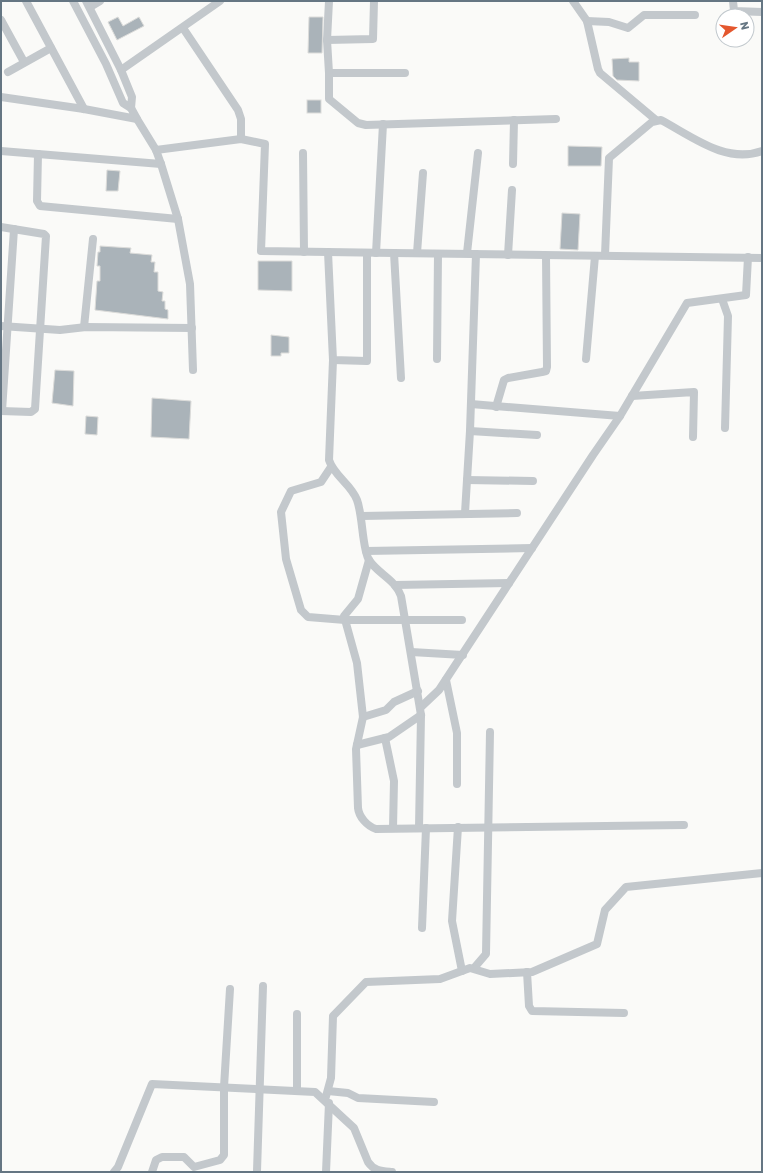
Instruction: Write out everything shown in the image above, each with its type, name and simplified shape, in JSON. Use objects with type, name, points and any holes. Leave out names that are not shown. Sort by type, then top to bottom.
[{"type":"street","points":[[26,1],[84,109]]},
{"type":"street","points":[[73,1],[106,64],[123,103],[131,108],[156,150],[161,164],[178,218],[189,278],[193,370]]},
{"type":"street","points":[[100,1],[88,4],[121,70],[132,97],[131,108]]},
{"type":"street","points":[[121,70],[220,1]]},
{"type":"street","points":[[329,1],[327,40],[329,73],[328,95],[331,102],[358,123],[383,124],[556,119]]},
{"type":"street","points":[[327,40],[373,39],[374,1]]},
{"type":"street","points":[[573,1],[588,21],[600,74],[656,120]]},
{"type":"street","points":[[733,1],[734,11],[762,12]]},
{"type":"street","points":[[588,21],[609,22],[628,28],[644,15],[695,16]]},
{"type":"street","points":[[1,20],[24,62]]},
{"type":"street","points":[[183,28],[238,110],[241,139]]},
{"type":"street","points":[[8,72],[51,48]]},
{"type":"street","points":[[329,73],[405,73]]},
{"type":"street","points":[[1,97],[84,109],[137,120]]},
{"type":"street","points":[[513,164],[514,120]]},
{"type":"street","points":[[605,255],[609,158],[656,120],[662,120],[722,152],[742,156],[760,154]]},
{"type":"street","points":[[376,253],[383,124]]},
{"type":"street","points":[[156,150],[241,139],[265,144],[260,251],[762,258]]},
{"type":"street","points":[[1,151],[161,164]]},
{"type":"street","points":[[303,153],[304,252]]},
{"type":"street","points":[[467,253],[478,153]]},
{"type":"street","points":[[38,154],[37,201],[40,206],[178,218]]},
{"type":"street","points":[[417,253],[423,173]]},
{"type":"street","points":[[508,255],[512,190]]},
{"type":"street","points":[[1,227],[14,229],[44,234],[46,236],[34,411],[1,411],[4,326],[14,229]]},
{"type":"street","points":[[84,327],[93,239]]},
{"type":"street","points":[[328,252],[333,360],[328,455],[331,467],[354,494],[362,516],[368,560],[358,599],[346,613],[345,620],[357,660],[363,717],[357,745],[358,812],[372,828],[684,825]]},
{"type":"street","points":[[333,360],[366,361],[366,252]]},
{"type":"street","points":[[394,253],[401,378]]},
{"type":"street","points":[[437,360],[438,254]]},
{"type":"street","points":[[465,513],[470,431],[476,254]]},
{"type":"street","points":[[496,407],[504,380],[546,371],[546,256]]},
{"type":"street","points":[[586,359],[595,256]]},
{"type":"street","points":[[357,745],[385,738],[421,711],[434,697],[620,416],[687,303],[746,295],[748,258]]},
{"type":"street","points":[[722,299],[728,316],[725,428]]},
{"type":"street","points":[[4,326],[60,330],[84,327],[192,328]]},
{"type":"street","points":[[632,396],[694,392],[693,437]]},
{"type":"street","points":[[471,404],[620,416]]},
{"type":"street","points":[[470,431],[537,435]]},
{"type":"street","points":[[331,467],[321,482],[291,491],[281,512],[286,559],[301,610],[308,617],[345,620],[462,620]]},
{"type":"street","points":[[467,480],[533,481]]},
{"type":"street","points":[[362,516],[517,513]]},
{"type":"street","points":[[366,551],[532,548]]},
{"type":"street","points":[[368,560],[396,585],[401,596],[421,711],[422,928]]},
{"type":"street","points":[[396,585],[509,583]]},
{"type":"street","points":[[411,652],[463,654]]},
{"type":"street","points":[[446,680],[457,729],[457,784]]},
{"type":"street","points":[[363,717],[386,710],[394,702],[418,691]]},
{"type":"street","points":[[474,968],[486,954],[490,826],[490,732]]},
{"type":"street","points":[[385,738],[394,781],[393,828]]},
{"type":"street","points":[[458,827],[452,921],[462,971]]},
{"type":"street","points":[[326,1172],[327,1098],[331,1078],[333,1016],[363,983],[369,981],[440,979],[474,968],[490,974],[538,971],[597,944],[605,910],[626,887],[762,873]]},
{"type":"street","points":[[527,972],[529,1006],[532,1011],[624,1013]]},
{"type":"street","points":[[256,1171],[263,986]]},
{"type":"street","points":[[152,1172],[156,1160],[162,1157],[184,1157],[194,1168],[222,1159],[224,1155],[224,1087],[230,990]]},
{"type":"street","points":[[297,1014],[297,1090]]},
{"type":"street","points":[[114,1172],[118,1167],[152,1084],[315,1092],[327,1098],[354,1128],[371,1166],[380,1171],[392,1172]]},
{"type":"street","points":[[327,1098],[348,1093],[358,1098],[434,1102]]},
{"type":"building","points":[[118,17],[123,26],[139,17],[144,26],[117,40],[108,22]]},
{"type":"building","points":[[309,17],[323,17],[322,53],[308,53]]},
{"type":"building","points":[[629,58],[629,62],[639,62],[639,81],[617,80],[613,76],[612,59]]},
{"type":"building","points":[[307,100],[321,100],[321,113],[307,113]]},
{"type":"building","points":[[568,146],[602,147],[601,166],[568,166]]},
{"type":"building","points":[[107,170],[120,171],[118,191],[106,191]]},
{"type":"building","points":[[562,213],[580,214],[578,250],[560,249]]},
{"type":"building","points":[[100,246],[131,248],[130,253],[152,255],[151,262],[155,262],[154,272],[158,272],[158,291],[163,292],[162,301],[165,301],[165,309],[168,310],[168,319],[95,310],[97,281],[100,281],[100,266],[97,266]]},
{"type":"building","points":[[258,261],[292,261],[292,291],[258,290]]},
{"type":"building","points":[[271,335],[289,337],[289,353],[281,353],[281,356],[271,356]]},
{"type":"building","points":[[55,370],[74,371],[73,406],[52,403]]},
{"type":"building","points":[[152,398],[191,401],[189,439],[151,437]]},
{"type":"building","points":[[86,416],[98,417],[97,435],[85,434]]}]
